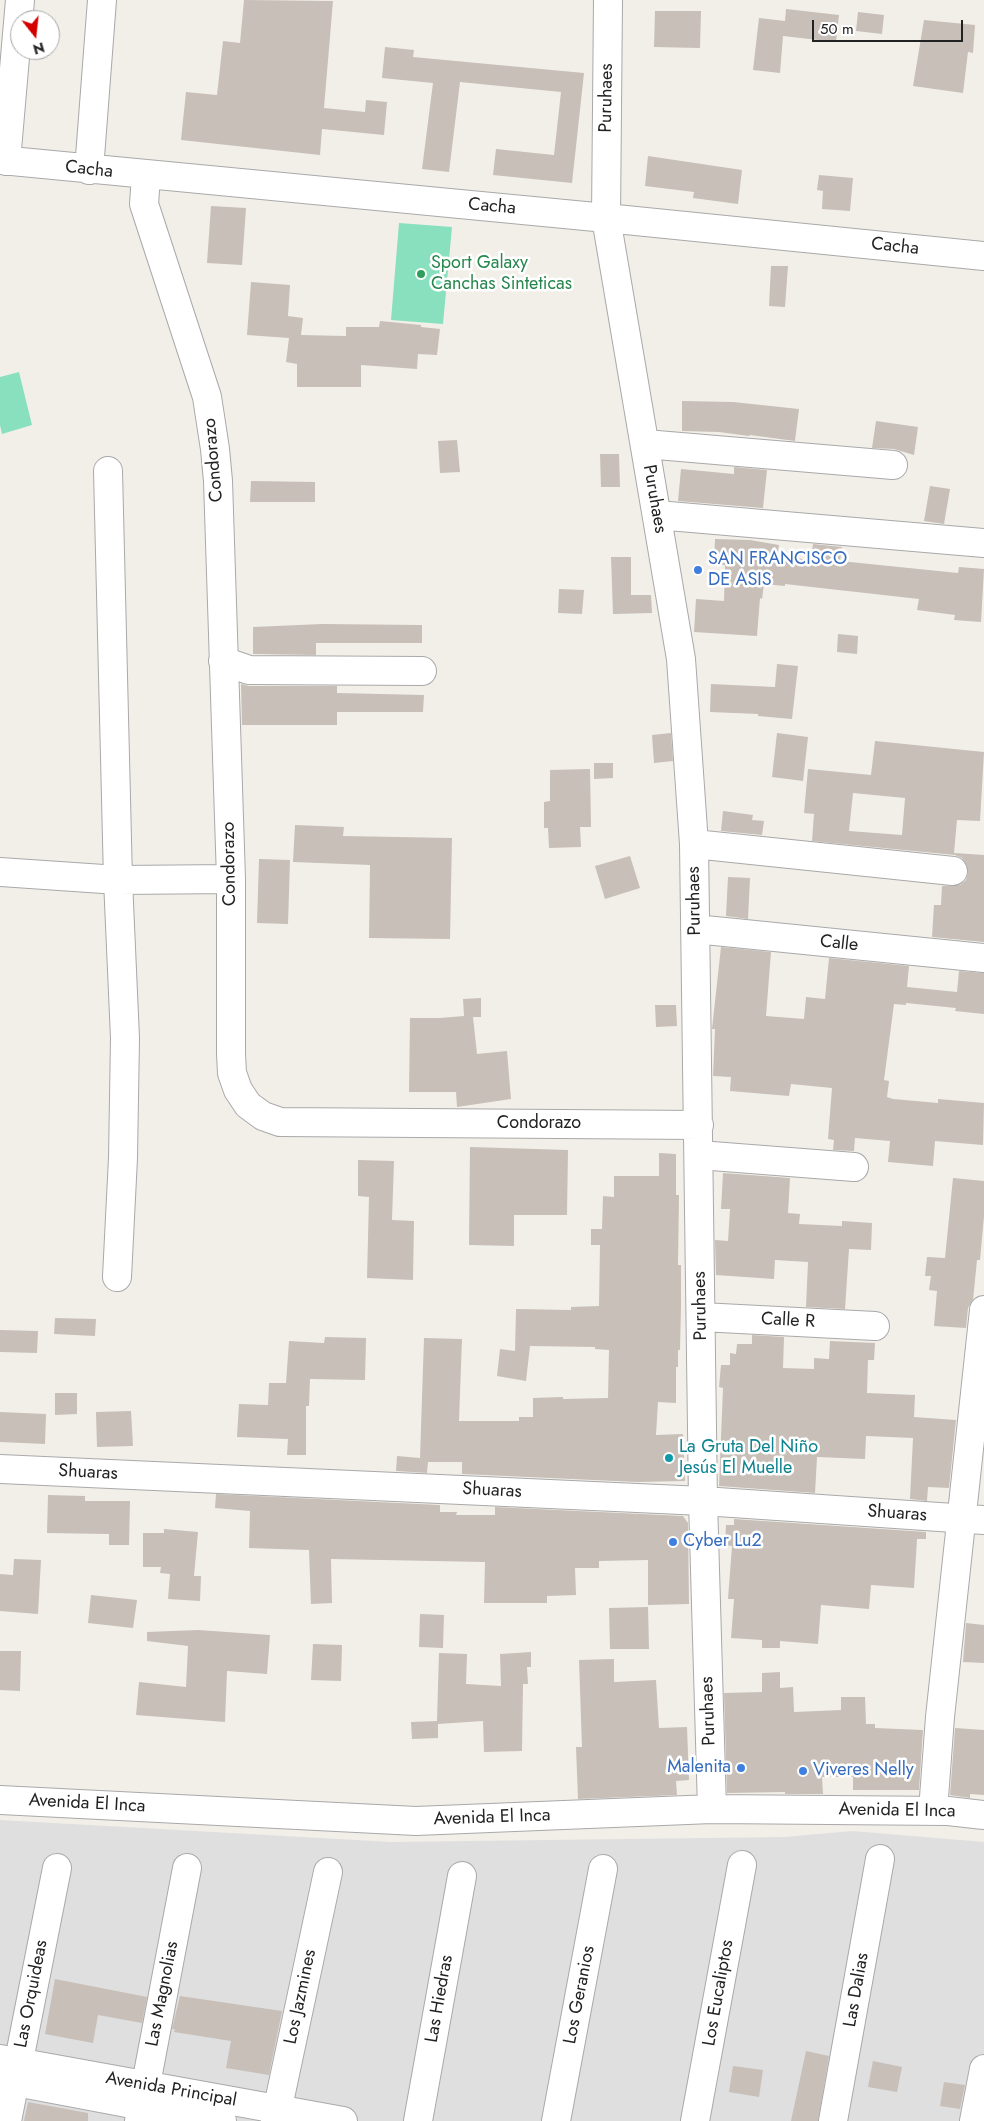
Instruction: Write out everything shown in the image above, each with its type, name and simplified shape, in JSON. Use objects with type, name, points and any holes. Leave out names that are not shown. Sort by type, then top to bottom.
[{"type":"street","points":[[3,161],[20,0]]},
{"type":"street","points":[[89,170],[102,0]]},
{"type":"street","name":"Puruhaes","points":[[608,0],[606,218],[681,660],[694,844],[703,1501],[712,1809]]},
{"type":"street","name":"Cacha","points":[[3,161],[984,256]]},
{"type":"street","name":"Condorazo","points":[[146,176],[144,204],[207,397],[218,481],[231,880],[232,1073],[238,1090],[248,1105],[263,1116],[280,1122],[698,1126]]},
{"type":"street","points":[[645,444],[894,465]]},
{"type":"street","points":[[108,471],[118,880],[124,1038],[123,1158],[117,1278]]},
{"type":"street","points":[[657,515],[984,543]]},
{"type":"street","points":[[223,661],[249,670],[422,671]]},
{"type":"street","points":[[694,844],[953,872]]},
{"type":"street","points":[[0,872],[118,880],[231,880]]},
{"type":"street","name":"Calle","points":[[695,930],[984,958]]},
{"type":"street","points":[[699,1155],[854,1167]]},
{"type":"street","points":[[933,1811],[940,1718],[973,1519],[984,1310]]},
{"type":"street","name":"Calle R","points":[[701,1317],[875,1326]]},
{"type":"street","name":"Shuaras","points":[[0,1469],[703,1501],[973,1519]]},
{"type":"street","name":"Avenida El Inca","points":[[0,1800],[416,1821],[712,1809],[933,1811],[984,1815]]},
{"type":"street","name":"Las Dalias","points":[[833,2121],[880,1859]]},
{"type":"street","name":"Los Eucaliptos","points":[[695,2121],[742,1865]]},
{"type":"street","name":"Las Orquideas","points":[[7,2121],[9,2070],[57,1868]]},
{"type":"street","name":"Las Magnolias","points":[[142,2104],[187,1868]]},
{"type":"street","name":"Los Geranios","points":[[556,2121],[603,1869]]},
{"type":"street","name":"Los Jazmines","points":[[276,2115],[328,1872]]},
{"type":"street","name":"Las Hiedras","points":[[418,2121],[462,1876]]},
{"type":"street","name":"Avenida Principal","points":[[9,2070],[142,2104],[222,2121]]},
{"type":"street","points":[[974,2121],[984,2070]]},
{"type":"street","name":"Avenida Principal","points":[[142,2104],[343,2121]]},
{"type":"shaded area","points":[[0,1820],[391,1842],[784,1837],[852,1831],[984,1842],[984,2121],[0,2121]]},
{"type":"green space","name":"Sport Galaxy Canchas Sinteticas","points":[[399,223],[452,227],[443,324],[391,320]]},
{"type":"green space","points":[[19,372],[32,425],[2,434],[0,425],[0,377]]},
{"type":"building","points":[[244,0],[333,1],[324,108],[365,112],[366,100],[387,102],[384,135],[322,129],[320,155],[181,140],[186,92],[217,95],[223,41],[240,43]]},
{"type":"building","points":[[786,9],[839,15],[836,42],[783,36],[780,73],[753,70],[759,18],[785,21]]},
{"type":"building","points":[[655,11],[701,11],[700,48],[654,47]]},
{"type":"building","points":[[858,12],[884,15],[882,34],[856,31]]},
{"type":"building","points":[[924,20],[975,25],[973,53],[968,52],[963,93],[913,86]]},
{"type":"building","points":[[385,47],[414,50],[413,57],[584,73],[572,183],[493,175],[496,149],[554,155],[561,92],[460,82],[449,172],[422,169],[433,83],[382,78]]},
{"type":"building","points":[[648,156],[742,170],[738,204],[693,198],[694,192],[645,186]]},
{"type":"building","points":[[819,175],[853,178],[850,211],[822,209],[823,191],[817,190]]},
{"type":"building","points":[[211,206],[246,208],[242,265],[207,263]]},
{"type":"building","points":[[771,266],[788,266],[785,307],[769,306]]},
{"type":"building","points":[[251,282],[290,285],[288,316],[303,318],[301,335],[346,336],[346,327],[379,327],[380,321],[421,325],[421,327],[440,329],[437,355],[418,354],[417,369],[361,365],[361,387],[297,387],[297,364],[286,362],[289,338],[247,335]]},
{"type":"building","points":[[682,401],[733,402],[799,409],[795,441],[719,432],[682,431]]},
{"type":"building","points":[[876,421],[918,427],[914,455],[894,449],[872,448]]},
{"type":"building","points":[[457,440],[460,472],[440,473],[438,441]]},
{"type":"building","points":[[600,454],[619,454],[620,487],[601,487]]},
{"type":"building","points":[[734,467],[767,470],[763,508],[678,501],[681,469],[734,474]]},
{"type":"building","points":[[251,481],[315,482],[315,502],[250,502]]},
{"type":"building","points":[[930,486],[950,489],[944,524],[924,521]]},
{"type":"building","points":[[715,539],[750,540],[779,545],[777,556],[811,560],[813,544],[842,547],[840,561],[958,573],[959,567],[984,569],[981,622],[954,620],[955,615],[917,610],[919,599],[785,584],[785,586],[764,584],[762,599],[760,598],[757,636],[694,632],[696,599],[724,601],[725,565],[714,564]]},
{"type":"building","points":[[611,557],[631,557],[631,595],[651,595],[652,613],[613,614]]},
{"type":"building","points":[[559,589],[584,590],[582,614],[558,613]]},
{"type":"building","points":[[322,624],[422,625],[422,643],[316,643],[316,655],[253,654],[253,627]]},
{"type":"building","points":[[838,634],[858,636],[857,654],[837,652]]},
{"type":"building","points":[[777,664],[798,666],[792,719],[758,716],[758,714],[710,712],[711,684],[775,687]]},
{"type":"building","points":[[241,684],[249,686],[337,686],[337,693],[424,695],[423,712],[337,712],[337,725],[242,725]]},
{"type":"building","points":[[671,733],[673,761],[654,763],[652,735]]},
{"type":"building","points":[[777,733],[808,737],[803,781],[772,777]]},
{"type":"building","points":[[875,741],[984,752],[980,821],[957,820],[954,853],[984,855],[984,942],[932,937],[934,905],[941,905],[942,886],[960,885],[966,880],[968,873],[967,865],[962,858],[955,855],[812,841],[814,814],[804,813],[808,769],[871,775]],"holes":[[[853,793],[905,798],[902,835],[849,831]]]},
{"type":"building","points":[[594,763],[613,763],[613,778],[594,779]]},
{"type":"building","points":[[590,769],[591,827],[580,827],[581,847],[549,848],[548,828],[544,828],[544,802],[550,801],[550,770]]},
{"type":"building","points":[[723,811],[753,815],[752,820],[764,821],[762,835],[721,831]]},
{"type":"building","points":[[295,825],[344,827],[343,836],[452,838],[450,939],[369,938],[370,865],[293,862]]},
{"type":"building","points":[[630,856],[640,888],[605,899],[595,866]]},
{"type":"building","points":[[259,859],[290,860],[288,924],[257,923]]},
{"type":"building","points":[[728,877],[750,878],[748,919],[726,916]]},
{"type":"building","points":[[721,947],[771,952],[766,1016],[804,1019],[806,997],[825,999],[829,958],[909,966],[907,987],[957,992],[959,971],[984,973],[984,1014],[955,1011],[956,1008],[906,1003],[906,1005],[894,1004],[884,1080],[889,1081],[887,1097],[893,1099],[938,1103],[938,1099],[984,1103],[983,1145],[935,1141],[933,1166],[888,1162],[890,1141],[855,1138],[854,1151],[833,1150],[834,1140],[828,1139],[832,1088],[791,1084],[789,1096],[730,1091],[731,1077],[713,1076],[715,1029],[712,1029]]},
{"type":"building","points":[[481,998],[481,1017],[473,1017],[477,1054],[507,1051],[511,1099],[457,1107],[456,1092],[409,1092],[410,1018],[464,1016],[463,999]]},
{"type":"building","points":[[655,1005],[676,1005],[677,1026],[656,1027]]},
{"type":"building","points":[[470,1147],[568,1150],[567,1215],[514,1215],[514,1246],[469,1245]]},
{"type":"building","points":[[659,1153],[676,1154],[676,1195],[679,1195],[678,1265],[681,1265],[681,1307],[680,1350],[678,1350],[678,1367],[676,1367],[676,1403],[658,1402],[656,1435],[683,1434],[685,1481],[637,1482],[462,1474],[462,1462],[428,1462],[427,1473],[396,1471],[397,1456],[420,1458],[424,1338],[462,1339],[459,1421],[519,1421],[519,1417],[533,1417],[533,1398],[608,1398],[609,1350],[595,1349],[595,1347],[530,1346],[526,1381],[497,1376],[500,1349],[515,1351],[516,1309],[571,1310],[571,1307],[599,1306],[600,1245],[591,1245],[591,1229],[602,1229],[603,1196],[614,1197],[614,1176],[659,1176]]},
{"type":"building","points":[[358,1160],[394,1161],[392,1220],[414,1221],[413,1280],[367,1278],[369,1197],[358,1196]]},
{"type":"building","points":[[723,1173],[790,1178],[788,1213],[800,1214],[799,1224],[842,1226],[842,1221],[872,1223],[871,1250],[849,1249],[845,1309],[806,1307],[808,1262],[775,1260],[774,1279],[716,1275],[715,1240],[728,1241],[730,1209],[721,1209]]},
{"type":"building","points":[[953,1178],[984,1181],[984,1216],[980,1260],[977,1260],[973,1300],[968,1308],[966,1328],[934,1326],[937,1291],[929,1290],[931,1276],[925,1276],[927,1257],[945,1258]]},
{"type":"building","points":[[55,1318],[96,1319],[95,1336],[54,1334]]},
{"type":"building","points":[[0,1330],[38,1331],[37,1353],[0,1352]]},
{"type":"building","points":[[752,1335],[784,1337],[783,1368],[814,1369],[814,1358],[829,1359],[830,1341],[875,1343],[874,1360],[868,1360],[867,1393],[915,1395],[914,1417],[956,1420],[949,1488],[928,1487],[927,1501],[910,1499],[913,1438],[866,1436],[865,1459],[817,1457],[815,1493],[719,1486],[723,1388],[719,1387],[721,1365],[730,1365],[730,1353],[736,1354],[737,1344],[752,1344]]},
{"type":"building","points":[[325,1337],[366,1338],[365,1380],[310,1379],[309,1406],[306,1406],[306,1455],[287,1455],[288,1439],[237,1437],[239,1404],[268,1405],[269,1383],[286,1383],[289,1341],[324,1343]]},
{"type":"building","points":[[55,1393],[77,1393],[77,1414],[55,1415]]},
{"type":"building","points":[[131,1411],[133,1446],[97,1447],[96,1412]]},
{"type":"building","points":[[0,1412],[46,1414],[45,1444],[0,1442]]},
{"type":"building","points":[[216,1494],[440,1505],[440,1512],[457,1512],[456,1515],[495,1515],[495,1507],[683,1516],[688,1523],[689,1604],[648,1605],[648,1560],[599,1561],[599,1568],[575,1568],[576,1595],[547,1596],[547,1603],[484,1603],[485,1562],[331,1559],[332,1603],[311,1604],[309,1550],[249,1548],[250,1511],[215,1508]]},
{"type":"building","points":[[48,1495],[85,1496],[85,1501],[130,1501],[129,1545],[109,1545],[109,1534],[47,1533]]},
{"type":"building","points":[[734,1519],[926,1532],[926,1539],[917,1539],[914,1588],[871,1585],[869,1609],[821,1605],[818,1644],[780,1641],[780,1648],[762,1648],[762,1640],[731,1638],[734,1599],[728,1599],[732,1546],[725,1545],[726,1525],[734,1525]]},
{"type":"building","points":[[164,1529],[198,1532],[194,1576],[201,1576],[200,1601],[168,1599],[170,1574],[160,1573],[161,1567],[143,1567],[143,1533],[164,1533]]},
{"type":"building","points":[[14,1559],[41,1560],[38,1614],[0,1611],[0,1574],[13,1575]]},
{"type":"building","points":[[91,1595],[137,1600],[133,1628],[88,1623]]},
{"type":"building","points":[[648,1607],[649,1649],[610,1649],[609,1608]]},
{"type":"building","points":[[420,1614],[444,1615],[443,1648],[419,1647]]},
{"type":"building","points":[[966,1623],[984,1625],[984,1663],[963,1662]]},
{"type":"building","points":[[198,1630],[270,1635],[267,1674],[227,1671],[225,1722],[136,1715],[139,1682],[186,1687],[188,1646],[147,1641],[147,1632]]},
{"type":"building","points":[[313,1644],[342,1645],[341,1681],[311,1680]]},
{"type":"building","points":[[0,1651],[21,1651],[20,1691],[0,1690]]},
{"type":"building","points":[[531,1652],[531,1667],[527,1667],[528,1684],[523,1684],[522,1751],[484,1752],[483,1721],[438,1724],[438,1738],[412,1739],[411,1722],[437,1721],[439,1653],[467,1654],[466,1684],[501,1686],[500,1654]]},
{"type":"building","points":[[614,1659],[614,1682],[656,1680],[659,1728],[687,1727],[689,1780],[676,1781],[677,1795],[578,1799],[576,1747],[582,1747],[579,1660]]},
{"type":"building","points":[[780,1672],[780,1688],[793,1687],[794,1712],[841,1710],[841,1697],[865,1697],[866,1724],[875,1724],[875,1728],[923,1730],[919,1790],[853,1790],[853,1777],[822,1777],[823,1794],[785,1794],[785,1792],[727,1793],[724,1693],[762,1692],[762,1673]]},
{"type":"building","points":[[955,1728],[984,1730],[984,1795],[970,1794],[970,1798],[950,1795]]},
{"type":"building","points":[[55,1979],[147,1997],[142,2023],[98,2015],[93,2043],[45,2034]]},
{"type":"building","points":[[180,1996],[282,2011],[269,2075],[226,2068],[231,2041],[174,2032],[175,2029],[172,2029]]},
{"type":"building","points":[[806,2051],[829,2056],[818,2121],[791,2121]]},
{"type":"building","points":[[873,2061],[902,2067],[897,2092],[868,2087]]},
{"type":"building","points":[[733,2066],[763,2070],[759,2097],[729,2092]]},
{"type":"building","points":[[944,2082],[965,2085],[960,2109],[940,2106]]},
{"type":"building","points":[[28,2102],[88,2113],[88,2121],[24,2121]]},
{"type":"place","name":"Sport Galaxy Canchas Sinteticas","points":[[421,274]]},
{"type":"place","name":"SAN FRANCISCO DE ASIS","points":[[698,570]]},
{"type":"place","name":"La Gruta Del Niño Jesús El Muelle","points":[[669,1458]]},
{"type":"place","name":"Cyber Lu2","points":[[673,1542]]},
{"type":"place","name":"Malenita","points":[[741,1768]]},
{"type":"place","name":"Viveres Nelly","points":[[803,1771]]}]
